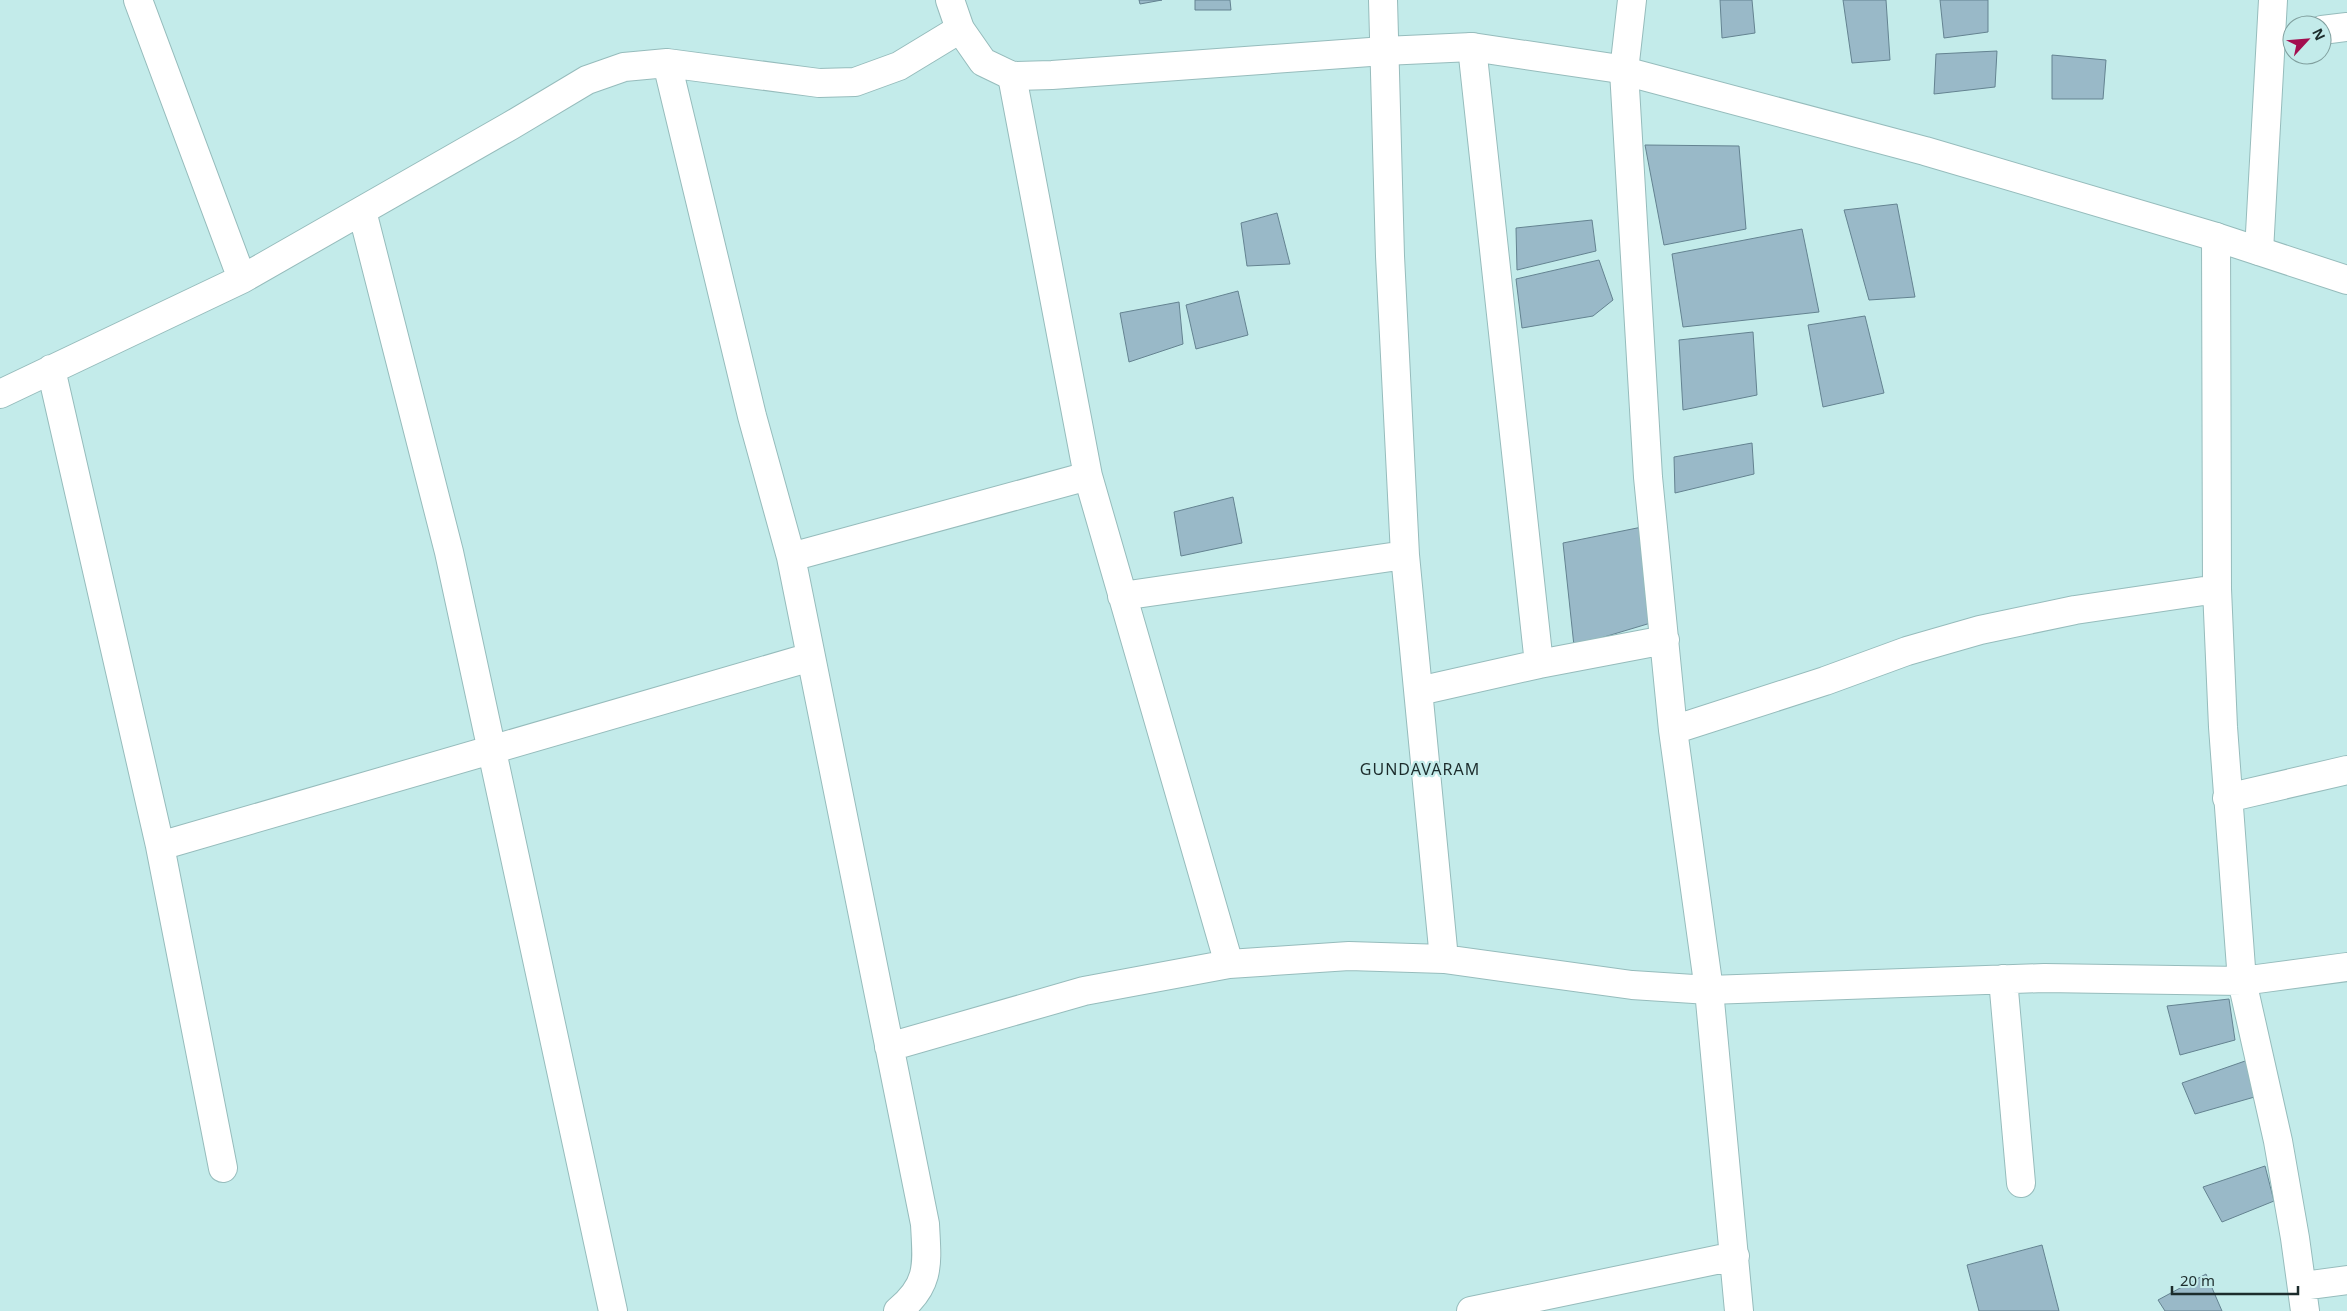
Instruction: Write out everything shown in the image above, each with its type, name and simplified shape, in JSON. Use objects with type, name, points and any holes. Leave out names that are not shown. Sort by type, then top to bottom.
[{"type":"street","points":[[138,0],[242,279]]},
{"type":"street","points":[[950,0],[960,29],[983,62],[1012,76],[1052,75],[1384,51],[1472,47],[1624,71],[1925,151],[2216,237],[2347,280]]},
{"type":"street","points":[[1383,0],[1390,256],[1405,555],[1444,959]]},
{"type":"street","points":[[1632,0],[1624,71],[1648,477],[1673,730],[1709,990],[1740,1311]]},
{"type":"street","points":[[2259,251],[2282,35],[2273,0]]},
{"type":"street","points":[[2332,29],[2347,27]]},
{"type":"street","points":[[0,394],[242,279],[588,80],[624,67],[666,63],[819,83],[855,82],[899,66],[960,29]]},
{"type":"street","points":[[1472,47],[1539,664]]},
{"type":"street","points":[[666,63],[752,416],[791,557],[924,1224],[927,1260],[923,1284],[898,1311]]},
{"type":"street","points":[[1012,76],[1088,476],[1229,964]]},
{"type":"street","points":[[362,211],[449,552],[613,1311]]},
{"type":"street","points":[[2216,237],[2217,588],[2227,798],[2242,981],[2278,1141],[2304,1299],[2347,1280]]},
{"type":"street","points":[[51,369],[160,846],[223,1168]]},
{"type":"street","points":[[791,557],[1088,476]]},
{"type":"street","points":[[1122,596],[1405,555]]},
{"type":"street","points":[[1673,730],[1825,681],[1907,651],[1980,630],[2075,610],[2217,588]]},
{"type":"street","points":[[1419,691],[1539,664],[1665,640]]},
{"type":"street","points":[[160,846],[811,657]]},
{"type":"street","points":[[2227,798],[2347,770]]},
{"type":"street","points":[[889,1047],[1084,991],[1229,964],[1349,956],[1444,959],[1632,985],[1709,990],[2002,979],[2242,981],[2347,966]]},
{"type":"street","points":[[2002,979],[2021,1183]]},
{"type":"street","points":[[1471,1311],[1735,1256]]},
{"type":"building","points":[[1139,0],[1162,0],[1140,4]]},
{"type":"building","points":[[1195,0],[1230,0],[1231,10],[1195,10]]},
{"type":"building","points":[[1720,0],[1752,0],[1755,33],[1722,38]]},
{"type":"building","points":[[1843,0],[1886,0],[1890,60],[1852,63]]},
{"type":"building","points":[[1940,0],[1988,0],[1988,32],[1944,38]]},
{"type":"building","points":[[1997,51],[1995,87],[1934,94],[1936,54]]},
{"type":"building","points":[[2052,55],[2106,60],[2103,99],[2052,99]]},
{"type":"building","points":[[1645,145],[1739,146],[1746,229],[1664,245]]},
{"type":"building","points":[[1897,204],[1915,297],[1869,300],[1844,210]]},
{"type":"building","points":[[1277,213],[1290,264],[1247,266],[1241,223]]},
{"type":"building","points":[[1592,220],[1596,251],[1517,270],[1516,228]]},
{"type":"building","points":[[1802,229],[1819,312],[1683,327],[1672,254]]},
{"type":"building","points":[[1599,260],[1613,300],[1593,316],[1522,328],[1516,279]]},
{"type":"building","points":[[1238,291],[1248,335],[1196,349],[1186,305]]},
{"type":"building","points":[[1179,302],[1183,344],[1129,362],[1120,313]]},
{"type":"building","points":[[1865,316],[1884,393],[1823,407],[1808,325]]},
{"type":"building","points":[[1753,332],[1757,395],[1683,410],[1679,340]]},
{"type":"building","points":[[1752,443],[1754,474],[1675,493],[1674,457]]},
{"type":"building","points":[[1233,497],[1242,543],[1181,556],[1174,512]]},
{"type":"building","points":[[1642,527],[1654,622],[1574,646],[1563,543]]},
{"type":"building","points":[[2229,999],[2235,1040],[2180,1055],[2167,1006]]},
{"type":"building","points":[[2248,1060],[2258,1096],[2195,1114],[2182,1083]]},
{"type":"building","points":[[2265,1166],[2274,1201],[2222,1222],[2203,1187]]},
{"type":"building","points":[[2042,1245],[2059,1311],[1979,1311],[1967,1265]]},
{"type":"building","points":[[2206,1274],[2222,1311],[2165,1311],[2158,1300]]},
{"type":"district","name":"GUNDAVARAM","points":[[1420,769]]}]
